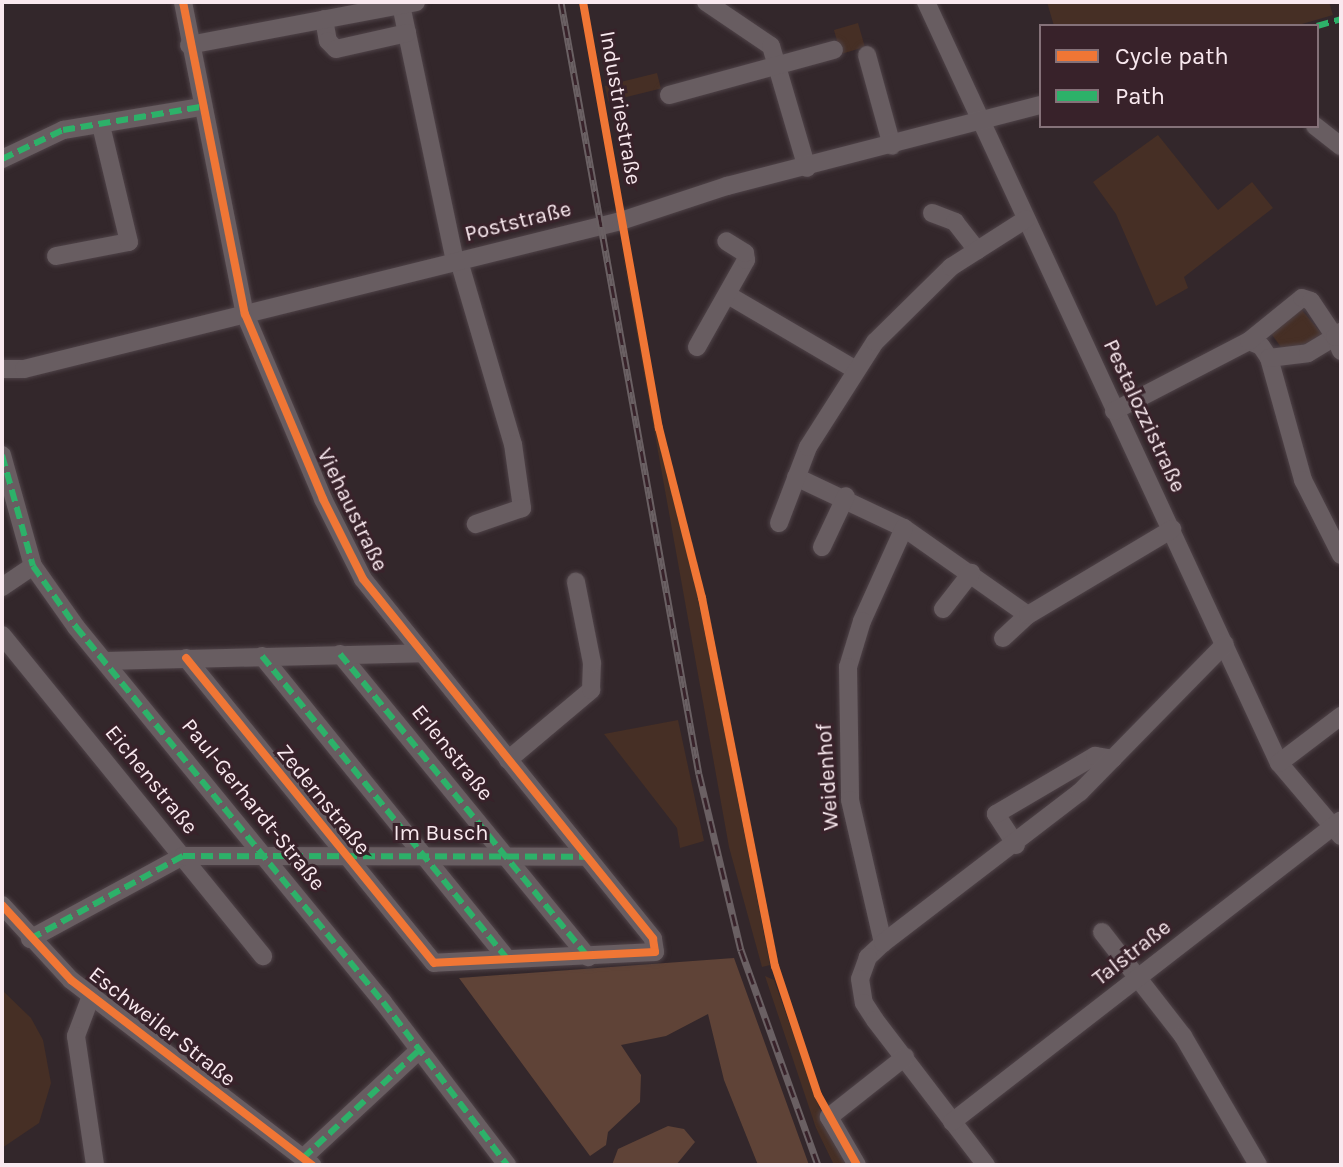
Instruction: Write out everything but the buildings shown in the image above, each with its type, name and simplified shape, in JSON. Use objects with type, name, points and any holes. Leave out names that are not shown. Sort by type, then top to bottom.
[{"type":"street","name":"Viehaustraße","points":[[183,2],[200,107],[245,314],[323,499],[363,579],[653,939],[655,952],[588,957]]},
{"type":"street","points":[[706,2],[771,46],[807,168]]},
{"type":"street","name":"Pestalozzistraße","points":[[926,2],[1279,763],[1338,827]]},
{"type":"street","points":[[189,45],[325,13],[408,3],[407,33],[457,262],[513,444],[522,508],[476,524]]},
{"type":"street","points":[[325,13],[328,41],[336,49],[407,33]]},
{"type":"street","points":[[669,95],[834,50]]},
{"type":"street","points":[[867,55],[892,146]]},
{"type":"street","name":"Poststraße","points":[[2,369],[24,369],[457,262],[1039,106]]},
{"type":"street","points":[[2,159],[63,130],[200,107]]},
{"type":"street","points":[[56,256],[129,242],[101,125]]},
{"type":"street","points":[[1318,128],[1341,146]]},
{"type":"street","points":[[932,213],[955,222],[977,250]]},
{"type":"street","points":[[779,523],[796,477],[854,369],[906,308],[977,250],[1026,219]]},
{"type":"street","points":[[697,347],[746,260],[745,253],[726,241]]},
{"type":"street","points":[[728,295],[854,369]]},
{"type":"street","points":[[1114,411],[1249,341],[1286,305],[1302,298],[1311,301],[1339,340],[1308,353],[1269,358]]},
{"type":"street","points":[[1249,341],[1261,346],[1269,358],[1303,480],[1341,555]]},
{"type":"street","name":"Paul-Gerhardt-Straße","points":[[2,455],[33,566],[105,661],[507,1165]]},
{"type":"street","points":[[796,477],[846,496],[904,528],[1028,615]]},
{"type":"street","points":[[822,547],[846,496]]},
{"type":"street","name":"Weidenhof","points":[[883,943],[850,800],[848,667],[862,621],[904,528]]},
{"type":"street","points":[[1003,638],[1028,615],[1172,529]]},
{"type":"street","points":[[2,587],[33,566]]},
{"type":"street","points":[[943,609],[971,573]]},
{"type":"street","points":[[508,760],[591,690],[592,663],[576,582]]},
{"type":"street","name":"Eichenstraße","points":[[2,635],[263,956]]},
{"type":"street","points":[[986,1165],[864,1003],[860,979],[868,957],[1016,845],[1113,759],[1225,644]]},
{"type":"street","points":[[105,661],[423,653]]},
{"type":"street","name":"Erlenstraße","points":[[340,654],[588,957]]},
{"type":"street","points":[[262,656],[507,959],[588,957]]},
{"type":"street","name":"Zedernstraße","points":[[186,658],[434,963],[507,959]]},
{"type":"street","points":[[1279,763],[1341,716]]},
{"type":"street","points":[[1016,845],[996,814],[1095,756],[1113,759]]},
{"type":"street","name":"Talstraße","points":[[952,1122],[1338,827]]},
{"type":"street","name":"Im Busch","points":[[30,939],[183,856],[585,857]]},
{"type":"street","name":"Eschweiler Straße","points":[[2,905],[30,939],[91,996],[308,1162]]},
{"type":"street","points":[[1102,932],[1183,1036],[1258,1165]]},
{"type":"street","points":[[91,996],[76,1036],[95,1165]]},
{"type":"street","points":[[308,1162],[418,1051]]},
{"type":"street","points":[[857,1165],[829,1117],[905,1057]]},
{"type":"shaded area","points":[[1047,2],[1329,2],[1333,15],[1302,24],[1053,24]]},
{"type":"shaded area","points":[[858,23],[865,47],[841,54],[834,30]]},
{"type":"shaded area","points":[[657,73],[661,89],[608,102],[605,86]]},
{"type":"shaded area","points":[[1158,135],[1218,210],[1252,182],[1273,208],[1184,277],[1188,288],[1156,306],[1116,214],[1093,182]]},
{"type":"shaded area","points":[[619,234],[663,460],[690,560],[719,703],[770,965],[762,967],[729,847]]},
{"type":"shaded area","points":[[1297,304],[1325,338],[1283,350],[1270,332]]},
{"type":"shaded area","points":[[678,720],[704,841],[680,848],[677,828],[604,734]]},
{"type":"shaded area","points":[[734,958],[809,1165],[758,1165],[724,1080],[708,1014],[666,1036],[621,1045],[641,1075],[640,1102],[608,1132],[606,1145],[590,1156],[459,978]]},
{"type":"shaded area","points":[[765,976],[774,980],[827,1129],[851,1165],[834,1165],[816,1128]]},
{"type":"shaded area","points":[[2,990],[31,1018],[43,1040],[51,1083],[39,1123],[2,1148]]},
{"type":"shaded area","points":[[668,1126],[684,1129],[695,1142],[676,1165],[612,1165],[618,1149]]},
{"type":"railway","points":[[561,2],[699,774],[741,950],[818,1165]]},
{"type":"marked path","points":[[1319,25],[1341,19]]},
{"type":"marked path","points":[[2,159],[63,130],[200,107]]},
{"type":"marked path","points":[[2,455],[33,566],[76,627],[383,1002],[507,1165]]},
{"type":"marked path","points":[[340,654],[588,957]]},
{"type":"marked path","points":[[262,656],[507,959]]},
{"type":"marked path","points":[[30,939],[183,856],[585,857]]},
{"type":"marked path","points":[[303,1158],[418,1051]]},
{"type":"cycle path","points":[[183,2],[245,314],[323,499],[363,579],[653,939],[655,952],[434,963],[186,658]]},
{"type":"cycle path","name":"Industriestraße","points":[[583,2],[659,428],[702,598],[775,966],[818,1095],[857,1165]]},
{"type":"cycle path","points":[[2,905],[71,980],[312,1165]]}]
